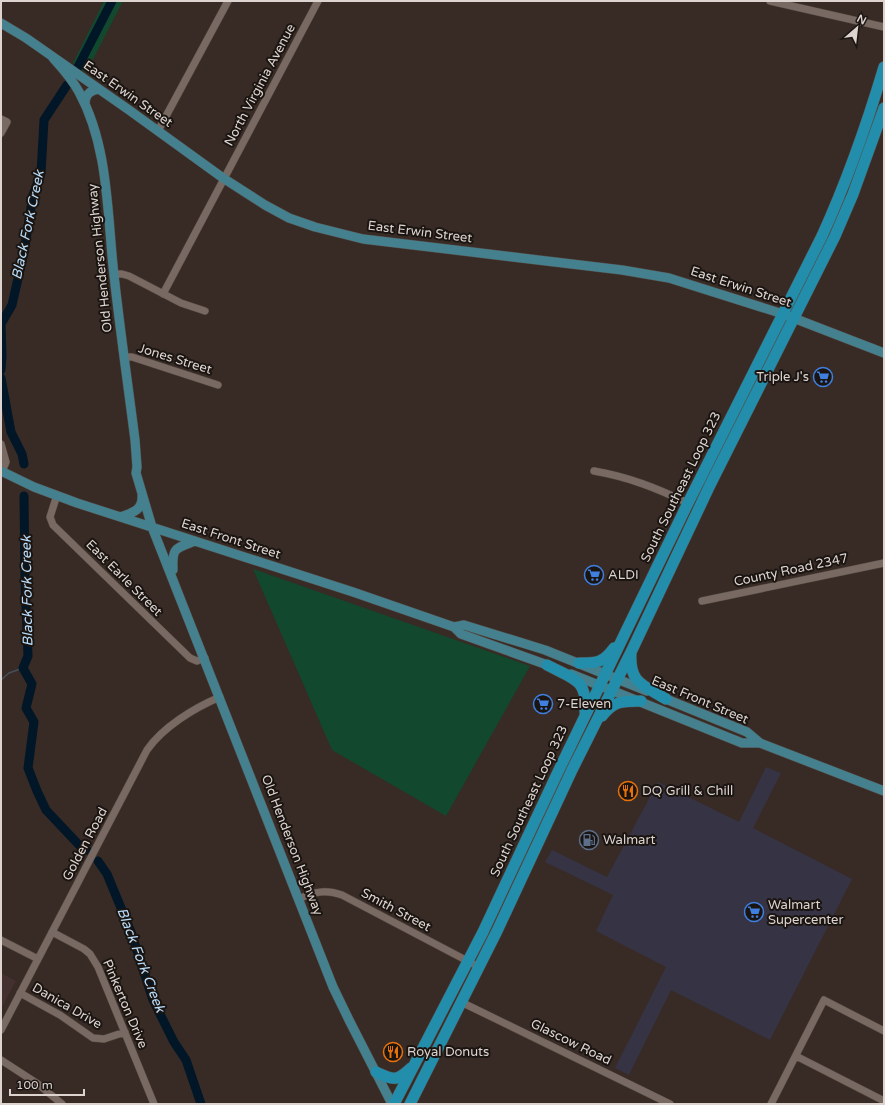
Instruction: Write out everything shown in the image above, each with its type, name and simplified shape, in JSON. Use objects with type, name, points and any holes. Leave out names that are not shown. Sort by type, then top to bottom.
[{"type":"highway","name":"South Southeast Loop 323","points":[[393,1104],[415,1065],[492,914],[524,842],[688,503],[822,236],[843,187],[859,144],[884,67]]},
{"type":"highway","name":"South Southeast Loop 323","points":[[410,1104],[500,924],[535,848],[616,679],[632,650],[710,485],[848,207],[884,108]]},
{"type":"highway","points":[[579,663],[593,663],[604,660],[628,628]]},
{"type":"highway","points":[[632,650],[632,669],[635,678],[644,686],[666,699]]},
{"type":"highway","points":[[547,665],[581,685],[585,697],[584,717]]},
{"type":"highway","points":[[593,727],[614,704],[623,701],[641,701]]},
{"type":"highway","points":[[524,842],[535,848]]},
{"type":"highway","points":[[376,1072],[396,1079],[402,1077],[415,1065]]},
{"type":"main road","name":"East Erwin Street","points":[[1,22],[26,38],[223,178],[283,215],[314,227],[339,234],[376,241],[652,274],[684,282],[783,314],[884,353]]},
{"type":"main road","name":"Old Henderson Highway","points":[[53,58],[68,75],[85,104],[93,123],[101,155],[135,440],[136,473],[142,494],[178,584],[178,591]]},
{"type":"main road","points":[[85,104],[86,96],[93,90],[98,89]]},
{"type":"main road","name":"Old Henderson Highway","points":[[137,467],[141,472],[156,528],[175,586],[205,658],[333,987],[393,1104]]},
{"type":"main road","name":"East Front Street","points":[[1,471],[34,487],[120,517],[353,592],[454,627],[461,634],[600,685],[742,743],[760,743]]},
{"type":"main road","points":[[120,517],[138,509],[142,502],[142,494]]},
{"type":"main road","points":[[173,570],[172,556],[174,552],[180,547],[195,541]]},
{"type":"main road","name":"East Front Street","points":[[454,627],[464,625],[545,650],[747,732],[760,743]]},
{"type":"main road","points":[[760,743],[884,791]]},
{"type":"street","points":[[158,131],[228,1]]},
{"type":"street","name":"North Virginia Avenue","points":[[163,294],[223,178],[230,168],[318,1]]},
{"type":"street","points":[[770,1],[884,27]]},
{"type":"street","points":[[1,133],[4,120]]},
{"type":"street","points":[[114,274],[129,276],[181,303],[205,312]]},
{"type":"street","name":"Jones Street","points":[[124,357],[132,357],[218,385]]},
{"type":"street","points":[[1,444],[6,462],[1,471]]},
{"type":"street","points":[[594,472],[617,475],[639,481],[688,503]]},
{"type":"street","name":"East Earle Street","points":[[57,495],[50,517],[55,528],[190,658],[197,661],[205,658]]},
{"type":"street","name":"County Road 2347","points":[[702,601],[884,563]]},
{"type":"street","name":"Golden Road","points":[[1,1030],[150,746],[161,734],[191,712],[220,697]]},
{"type":"street","name":"Smith Street","points":[[298,899],[320,892],[331,891],[342,895],[479,967]]},
{"type":"street","name":"Pinkerton Drive","points":[[52,932],[78,945],[90,954],[98,967],[154,1104]]},
{"type":"street","points":[[1,940],[38,959]]},
{"type":"street","name":"Danica Drive","points":[[20,994],[60,1015],[93,1038],[108,1039],[125,1032]]},
{"type":"street","points":[[771,1104],[824,1000],[884,1031]]},
{"type":"street","name":"Glascow Road","points":[[461,1002],[670,1104]]},
{"type":"street","points":[[796,1056],[884,1101]]},
{"type":"street","points":[[1,1060],[29,1077],[62,1104]]},
{"type":"shaded area","points":[[766,767],[781,773],[753,828],[852,879],[770,1040],[671,990],[629,1075],[615,1068],[666,967],[596,931],[613,895],[545,862],[552,850],[607,877],[658,782],[739,822]]},
{"type":"shaded area","points":[[1,973],[16,981],[1,1009]]},
{"type":"green space","points":[[104,1],[123,1],[86,73],[73,63]]},
{"type":"green space","points":[[253,569],[530,666],[446,816],[332,750]]},
{"type":"waterway","name":"Black Fork Creek","points":[[78,67],[112,1]]},
{"type":"waterway","name":"Black Fork Creek","points":[[1,370],[1,324],[12,305],[24,252],[33,195],[41,173],[44,120],[67,85]]},
{"type":"waterway","name":"Black Fork Creek","points":[[1,378],[11,432],[22,454],[24,464]]},
{"type":"waterway","name":"Black Fork Creek","points":[[24,496],[28,656],[23,668],[32,684],[26,708],[34,722],[28,768],[46,810],[80,846],[87,850]]},
{"type":"waterway","points":[[1,680],[9,673],[23,668]]},
{"type":"waterway","name":"Black Fork Creek","points":[[98,861],[107,874],[131,932],[153,1000],[174,1042],[186,1060],[201,1104]]},
{"type":"place","name":"Triple J's","points":[[823,377]]},
{"type":"place","name":"ALDI","points":[[594,575]]},
{"type":"place","name":"7-Eleven","points":[[543,704]]},
{"type":"place","name":"DQ Grill & Chill","points":[[628,791]]},
{"type":"place","name":"Walmart","points":[[589,840]]},
{"type":"place","name":"Walmart Supercenter","points":[[754,912]]},
{"type":"place","name":"Royal Donuts","points":[[393,1052]]}]
